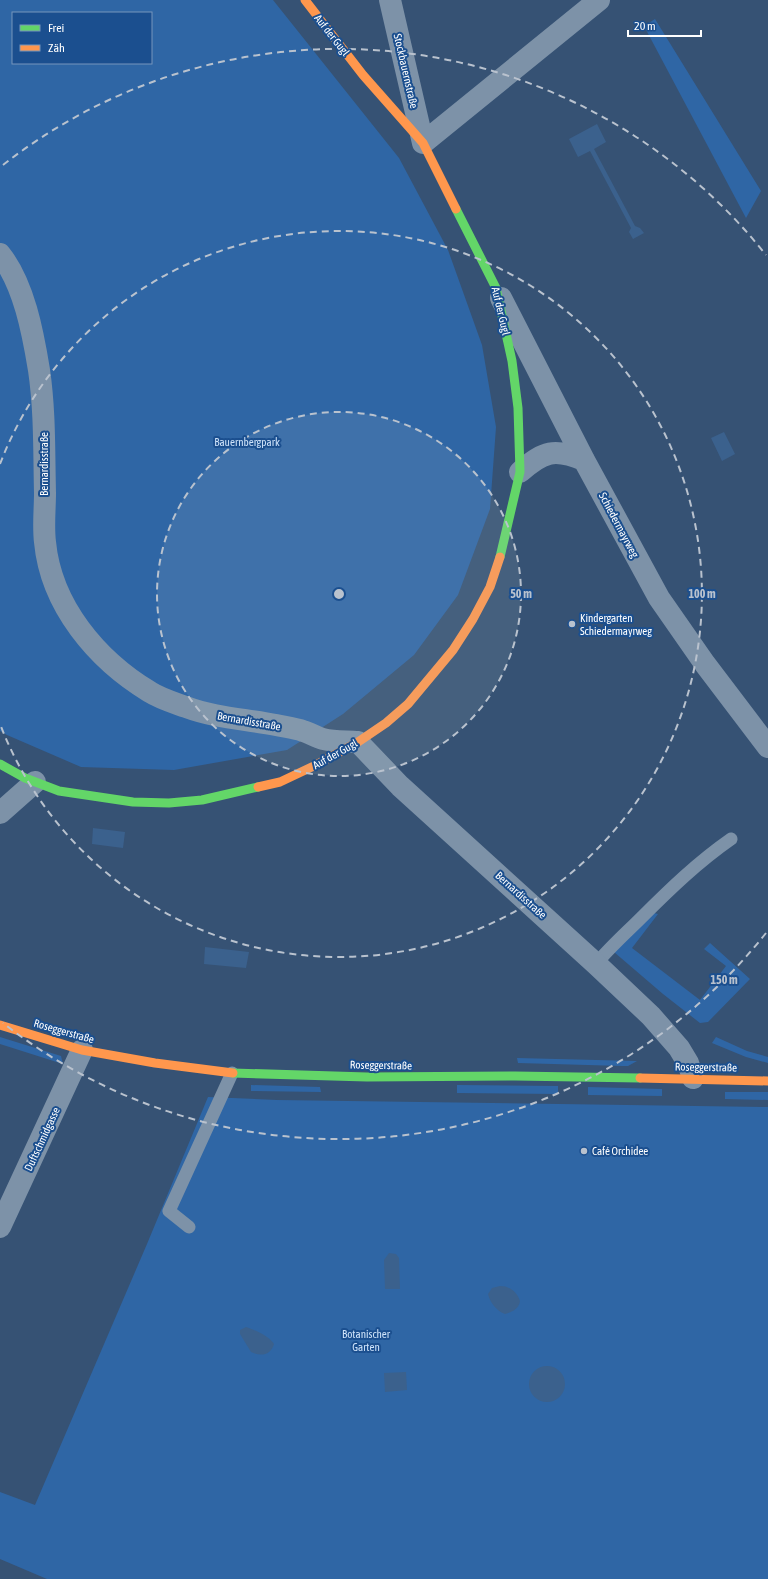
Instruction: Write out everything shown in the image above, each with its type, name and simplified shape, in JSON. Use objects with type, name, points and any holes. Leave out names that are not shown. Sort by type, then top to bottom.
[{"type":"street","name":"Auf der Gugl","points":[[0,764],[35,782],[59,791],[133,802],[169,803],[202,800],[280,782],[316,765],[358,742],[386,723],[408,704],[453,650],[473,619],[490,587],[502,550],[520,472],[518,408],[512,361],[496,288],[423,143],[363,75],[305,0]]},
{"type":"street","name":"Stockbauernstraße","points":[[390,0],[423,143]]},
{"type":"street","points":[[423,143],[599,0]]},
{"type":"street","name":"Bernardisstraße","points":[[0,254],[7,263],[25,304],[34,343],[42,396],[44,425],[45,542],[52,578],[76,624],[106,659],[152,693],[187,708],[225,718],[262,722],[302,730],[324,739],[358,742],[400,786],[651,1016],[679,1048],[688,1063],[693,1078]]},
{"type":"street","name":"Schiedermayrweg","points":[[496,288],[584,460],[659,598],[705,664],[768,747]]},
{"type":"street","points":[[520,472],[534,459],[551,453],[569,454],[584,460]]},
{"type":"street","points":[[0,813],[35,782]]},
{"type":"street","name":"Roseggerstraße","points":[[0,1025],[82,1050],[155,1063],[232,1073],[375,1077],[515,1076],[693,1078],[768,1081]]},
{"type":"street","name":"Duftschmidgasse","points":[[0,1227],[82,1050]]},
{"type":"lane","points":[[596,964],[607,950],[680,880],[731,839]]},
{"type":"lane","points":[[189,1227],[168,1211],[232,1073]]},
{"type":"green space","name":"Bauernbergpark","points":[[0,0],[273,0],[399,158],[448,250],[482,345],[496,427],[490,509],[458,595],[414,655],[343,714],[287,750],[174,770],[81,767],[0,731]]},
{"type":"green space","points":[[655,19],[761,191],[746,218],[644,26]]},
{"type":"green space","points":[[654,913],[658,914],[632,948],[700,1000],[726,966],[704,949],[710,943],[750,979],[708,1022],[700,1023],[614,952]]},
{"type":"green space","points":[[0,1037],[61,1056],[63,1064],[0,1044]]},
{"type":"green space","points":[[716,1037],[747,1051],[768,1057],[768,1063],[746,1057],[712,1043]]},
{"type":"green space","points":[[517,1058],[637,1061],[628,1066],[622,1066],[518,1063]]},
{"type":"green space","points":[[251,1085],[320,1087],[321,1092],[251,1091]]},
{"type":"green space","points":[[457,1085],[558,1086],[558,1094],[457,1093]]},
{"type":"green space","points":[[588,1087],[662,1089],[662,1096],[588,1095]]},
{"type":"green space","points":[[725,1092],[768,1092],[768,1100],[725,1099]]},
{"type":"green space","name":"Botanischer Garten","points":[[208,1097],[277,1100],[768,1107],[768,1579],[47,1579],[0,1559],[0,1492],[35,1505],[147,1244]]},
{"type":"shaded area","points":[[597,124],[606,142],[594,149],[635,226],[640,228],[644,233],[633,239],[629,232],[631,228],[590,151],[578,157],[569,139]]},
{"type":"shaded area","points":[[724,432],[735,454],[722,461],[711,438]]},
{"type":"shaded area","points":[[93,828],[125,832],[123,848],[92,844]]},
{"type":"shaded area","points":[[205,947],[249,952],[246,968],[204,964]]},
{"type":"shaded area","points":[[389,1253],[396,1254],[399,1258],[400,1289],[385,1289],[384,1260]]},
{"type":"shaded area","points":[[500,1286],[513,1290],[520,1301],[517,1308],[505,1314],[494,1306],[488,1294],[492,1288]]},
{"type":"shaded area","points":[[246,1327],[269,1338],[274,1344],[271,1351],[262,1355],[251,1352],[240,1334],[240,1330]]},
{"type":"shaded area","points":[[551,1366],[560,1371],[564,1377],[564,1391],[560,1397],[551,1402],[543,1402],[534,1397],[530,1391],[529,1380],[534,1371],[540,1367]]},
{"type":"shaded area","points":[[406,1372],[407,1390],[385,1392],[384,1373]]},
{"type":"traffic: fast","points":[[456,209],[496,288],[512,361],[518,408],[520,472],[500,557]]},
{"type":"traffic: fast","points":[[0,764],[25,778],[59,791],[133,802],[169,803],[202,800],[258,787]]},
{"type":"traffic: fast","points":[[233,1073],[367,1077],[515,1076],[640,1078]]},
{"type":"traffic: slow","points":[[305,0],[363,75],[423,143],[456,209]]},
{"type":"traffic: slow","points":[[258,787],[280,782],[316,765],[358,742],[386,723],[408,704],[453,650],[473,619],[490,587],[500,557]]},
{"type":"traffic: slow","points":[[0,1025],[82,1050],[155,1063],[233,1073]]},
{"type":"traffic: slow","points":[[640,1078],[768,1081]]},
{"type":"place","name":"Kindergarten Schiedermayrweg","points":[[572,624]]},
{"type":"place","name":"Café Orchidee","points":[[584,1151]]}]
